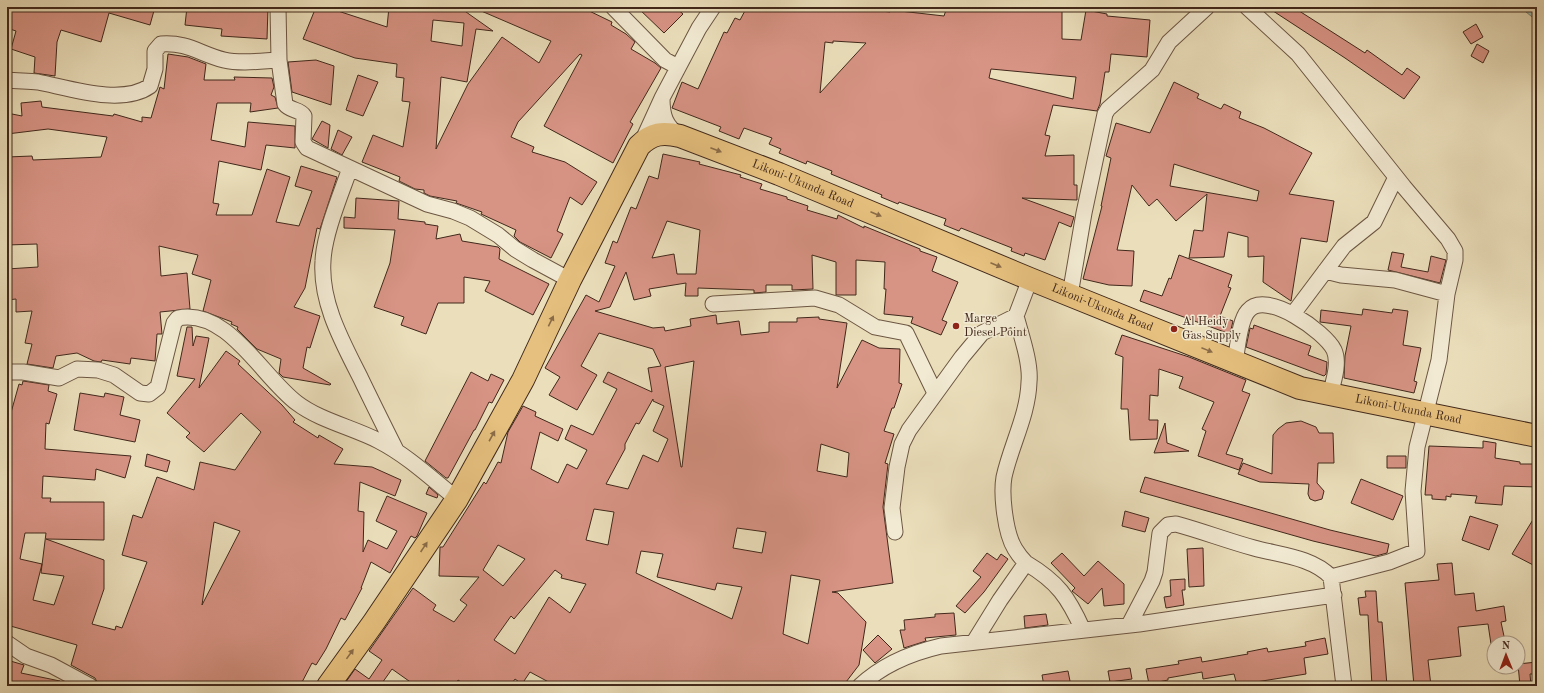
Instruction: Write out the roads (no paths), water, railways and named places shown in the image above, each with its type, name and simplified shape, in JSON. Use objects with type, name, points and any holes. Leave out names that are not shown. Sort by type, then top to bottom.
[{"type":"highway","name":"Likoni-Ukunda Road","points":[[639,146],[654,135],[662,133],[680,136],[779,174],[1030,279],[1300,388],[1537,436]]},
{"type":"highway","points":[[328,686],[374,622],[457,499],[523,380],[570,280],[639,146]]},
{"type":"street","points":[[278,7],[279,60],[285,104],[287,107],[301,112],[304,116],[304,145],[306,148],[427,204],[454,211],[470,218],[498,235],[533,260],[570,280]]},
{"type":"street","points":[[613,7],[665,60],[678,68]]},
{"type":"street","points":[[639,146],[662,98],[699,28],[713,7]]},
{"type":"street","points":[[1070,295],[1084,212],[1105,114],[1108,109],[1152,70],[1169,42],[1208,7]]},
{"type":"street","points":[[1247,7],[1298,54],[1452,246],[1455,260],[1447,294],[1439,360],[1417,447],[1413,492],[1417,551],[1389,562],[1331,577]]},
{"type":"street","points":[[7,80],[39,82],[108,95],[135,93],[150,86],[156,69],[155,51],[161,44],[180,44],[198,49],[224,60],[239,62],[279,60]]},
{"type":"street","points":[[662,98],[665,121],[669,127],[680,136]]},
{"type":"street","points":[[350,168],[327,237],[323,260],[323,276],[330,310],[340,338],[396,450]]},
{"type":"street","points":[[1293,314],[1344,246],[1374,222],[1396,177]]},
{"type":"street","points":[[1325,271],[1395,280],[1447,294]]},
{"type":"street","points":[[1030,279],[1016,316],[1029,371],[1030,382],[1024,410],[1004,477],[1003,498],[1006,520],[1014,548],[1026,563],[1039,571],[1064,594],[1083,630]]},
{"type":"street","points":[[713,304],[796,298],[814,298],[829,301],[875,327],[906,333],[935,393]]},
{"type":"street","points":[[1235,361],[1242,322],[1246,312],[1251,308],[1264,305],[1277,307],[1293,314],[1325,338],[1335,351],[1336,369],[1330,395]]},
{"type":"street","points":[[895,532],[892,508],[902,444],[909,430],[962,357],[982,333],[1016,316]]},
{"type":"street","points":[[7,372],[23,372],[59,378],[77,369],[98,370],[114,375],[140,394],[149,394],[158,387],[174,323],[178,318],[197,318],[223,329],[296,402],[396,450],[457,499]]},
{"type":"street","points":[[1128,625],[1152,581],[1155,572],[1160,533],[1168,524],[1176,524],[1318,566],[1331,577],[1344,686]]},
{"type":"street","points":[[974,642],[1000,600],[1026,563]]},
{"type":"street","points":[[860,686],[897,660],[916,652],[941,646],[1128,625],[1334,596]]},
{"type":"street","points":[[7,643],[26,656],[51,665],[90,686]]},
{"type":"water","points":[[1520,7],[1537,7],[1537,21]]},
{"type":"place","name":"Marge Diesel Point","points":[[956,326]]},
{"type":"place","name":"Al Heidy Gas Supply","points":[[1174,329]]}]
